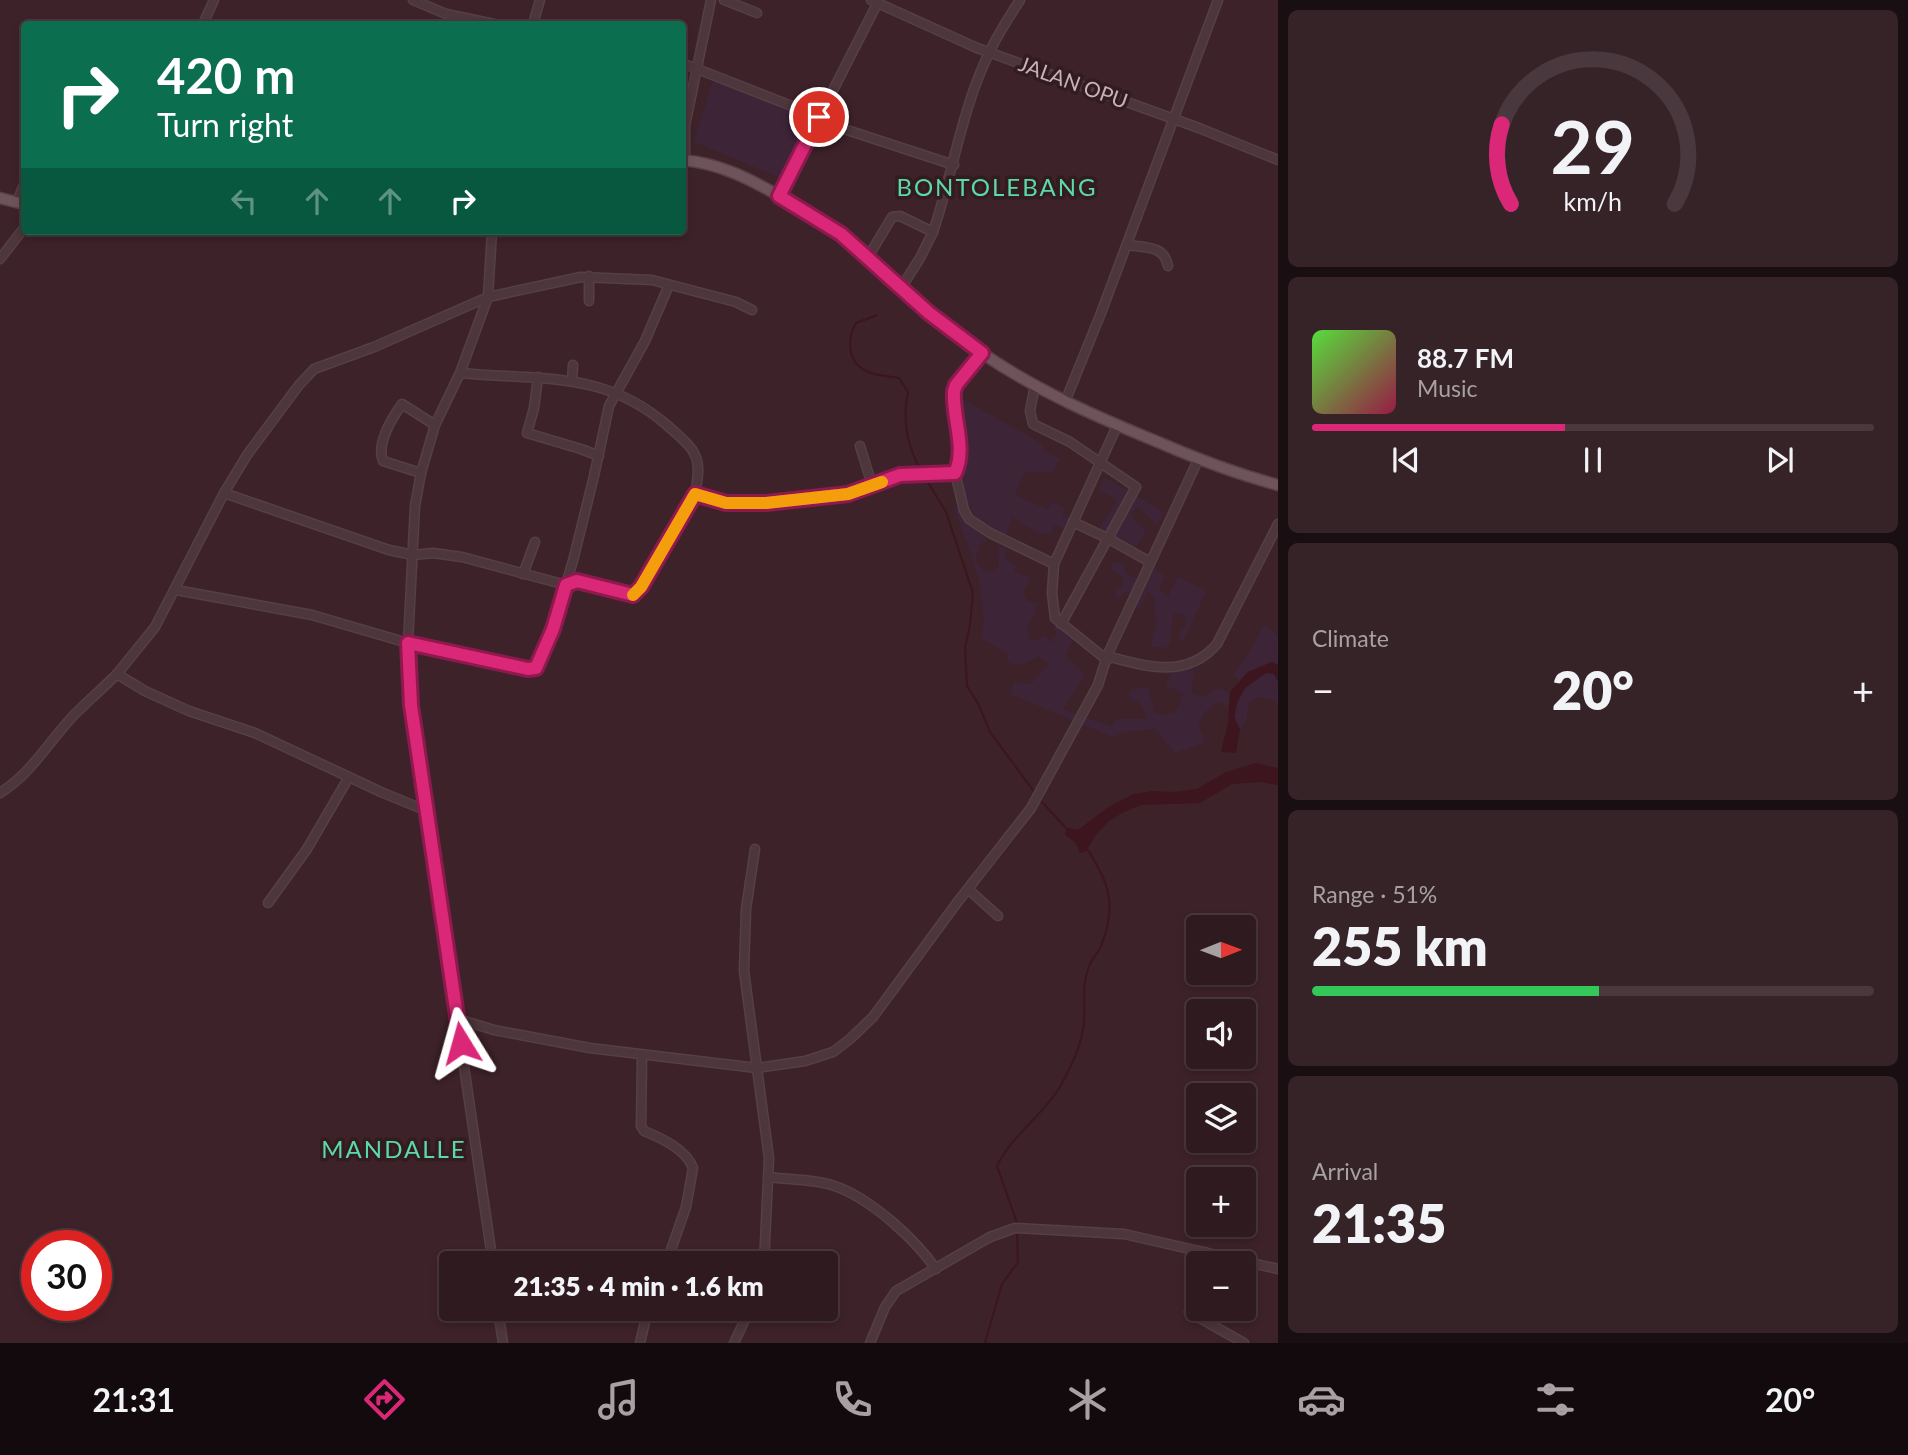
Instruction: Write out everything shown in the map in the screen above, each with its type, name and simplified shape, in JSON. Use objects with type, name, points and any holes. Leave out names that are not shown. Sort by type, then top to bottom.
[{"type":"main road","points":[[686,160],[732,172],[828,225],[868,257],[929,313],[982,353],[1065,402],[1198,460],[1278,484]]},
{"type":"main road","points":[[0,198],[21,203]]},
{"type":"street","points":[[205,21],[214,0]]},
{"type":"street","points":[[413,0],[446,14],[480,21]]},
{"type":"street","points":[[534,21],[540,0]]},
{"type":"street","points":[[686,117],[711,0]]},
{"type":"street","points":[[724,0],[757,13]]},
{"type":"street","points":[[901,288],[933,232],[971,100],[989,52],[1020,0]]},
{"type":"street","points":[[1065,402],[1218,0]]},
{"type":"street","points":[[779,196],[876,1]]},
{"type":"street","name":"JALAN OPU","points":[[876,1],[989,52],[1278,160]]},
{"type":"street","points":[[686,64],[857,134],[954,165]]},
{"type":"street","points":[[868,257],[892,217],[900,216],[933,232]]},
{"type":"street","points":[[0,259],[21,232]]},
{"type":"street","points":[[491,1251],[411,705],[408,643],[415,506],[421,473],[435,425],[460,373],[488,297],[492,235]]},
{"type":"street","points":[[1127,244],[1160,250],[1166,257],[1168,266]]},
{"type":"street","points":[[589,276],[589,301]]},
{"type":"street","points":[[0,793],[19,779],[48,748],[73,716],[117,674],[155,627],[224,493],[266,428],[314,369],[374,347],[488,297],[589,276],[631,278],[669,285],[736,302],[752,310]]},
{"type":"street","points":[[176,590],[312,615],[408,643],[528,669],[536,668],[553,629],[566,585],[599,456],[608,406],[645,341],[669,285]]},
{"type":"street","points":[[982,353],[954,391],[960,460],[955,473],[965,514],[990,533],[1054,564]]},
{"type":"street","points":[[572,380],[573,365]]},
{"type":"street","points":[[224,493],[381,547],[412,555],[433,553],[462,557],[566,585],[577,581],[633,595],[641,587],[695,494],[699,468],[694,452],[661,420],[616,392],[572,380],[460,373]]},
{"type":"street","points":[[538,377],[527,433],[599,456]]},
{"type":"street","points":[[1035,384],[1030,411],[1033,424],[1070,442],[1136,487],[1110,539],[1061,624]]},
{"type":"street","points":[[421,473],[383,461],[381,456],[385,437],[402,404],[435,425]]},
{"type":"street","points":[[1117,426],[1054,564],[1052,593],[1057,620],[1107,658],[1160,668],[1201,660],[1207,656],[1217,644],[1278,524]]},
{"type":"street","points":[[860,446],[872,485]]},
{"type":"street","points":[[458,1019],[540,1039],[642,1056],[757,1068],[814,1059],[833,1052],[873,1017],[1031,808],[1098,685],[1107,658],[1198,460]]},
{"type":"street","points":[[695,494],[715,502],[736,505],[848,494],[900,475],[955,473]]},
{"type":"street","points":[[1073,522],[1150,562]]},
{"type":"street","points":[[523,574],[535,542]]},
{"type":"street","points":[[117,674],[145,691],[189,711],[248,730],[427,811]]},
{"type":"street","points":[[268,903],[307,849],[349,777]]},
{"type":"street","points":[[755,849],[746,909],[744,971],[767,1136],[769,1177],[765,1251]]},
{"type":"street","points":[[968,889],[998,916]]},
{"type":"street","points":[[642,1056],[641,1126],[644,1131],[681,1152],[693,1168],[686,1208],[671,1251]]},
{"type":"street","points":[[769,1177],[838,1187],[850,1193],[880,1213],[927,1257],[936,1269]]},
{"type":"street","points":[[870,1343],[893,1295],[997,1233],[1015,1228],[1124,1234],[1200,1251]]},
{"type":"street","points":[[1256,1264],[1278,1269]]},
{"type":"street","points":[[500,1321],[503,1343]]},
{"type":"street","points":[[640,1343],[645,1321]]},
{"type":"street","points":[[735,1343],[745,1321]]},
{"type":"street","points":[[1205,1321],[1244,1343]]},
{"type":"shaded area","points":[[714,77],[810,117],[783,179],[694,142]]},
{"type":"shaded area","points":[[954,390],[968,402],[1043,444],[1043,451],[1060,459],[1053,472],[1024,473],[1015,495],[1047,509],[1052,502],[1066,509],[1062,516],[1077,520],[1071,532],[1055,525],[1051,535],[1037,532],[1012,517],[1006,535],[1029,545],[1025,551],[980,524],[955,479],[960,475],[961,459]]},
{"type":"shaded area","points":[[1104,477],[1164,512],[1157,525],[1138,507],[1131,513],[1136,523],[1146,529],[1135,550],[1098,530],[1117,501],[1108,494],[1098,492]]},
{"type":"shaded area","points":[[959,503],[971,524],[987,540],[979,545],[976,560],[981,569],[990,572],[999,567],[998,545],[1006,548],[1006,560],[1017,566],[1014,571],[1030,578],[1023,592],[1027,601],[1038,603],[1027,627],[1029,640],[1037,640],[1044,635],[1050,642],[1057,634],[1053,626],[1059,622],[1064,632],[1072,633],[1072,642],[1065,655],[1085,675],[1063,709],[1112,727],[1116,719],[1148,719],[1139,701],[1132,700],[1129,696],[1131,690],[1148,686],[1155,714],[1174,714],[1183,693],[1165,685],[1175,667],[1195,670],[1191,693],[1204,697],[1216,688],[1230,692],[1228,708],[1220,702],[1202,718],[1198,726],[1204,738],[1203,743],[1175,753],[1155,729],[1131,731],[1112,737],[1010,694],[1014,681],[1031,684],[1049,664],[1038,656],[1024,664],[1012,664],[1008,662],[1007,653],[981,640],[981,590],[954,508]]},
{"type":"shaded area","points":[[1113,561],[1125,564],[1125,573],[1147,578],[1150,573],[1146,562],[1165,576],[1159,590],[1168,596],[1178,577],[1206,591],[1183,642],[1179,638],[1181,629],[1186,628],[1185,614],[1173,614],[1170,645],[1164,648],[1150,647],[1157,624],[1153,608],[1155,598],[1148,592],[1139,608],[1132,605],[1135,597],[1126,591],[1119,599],[1115,590],[1123,586],[1122,577],[1111,570]]},
{"type":"shaded area","points":[[1264,624],[1278,635],[1278,665],[1272,662],[1248,672],[1239,680],[1233,675],[1249,653]]},
{"type":"shaded area","points":[[1272,662],[1278,665],[1278,681],[1274,674],[1266,673],[1245,688],[1234,717],[1240,729],[1236,753],[1221,752],[1228,723],[1230,692],[1248,672]]},
{"type":"shaded area","points":[[1266,673],[1274,674],[1278,681],[1278,706],[1275,701],[1261,697],[1249,702],[1246,722],[1240,729],[1235,712],[1240,696]]},
{"type":"shaded area","points":[[1256,763],[1278,768],[1278,785],[1260,782],[1232,784],[1200,803],[1141,805],[1108,822],[1086,851],[1080,853],[1075,842],[1065,835],[1066,829],[1078,830],[1107,808],[1133,794],[1197,789],[1226,772]]},
{"type":"waterway","points":[[877,315],[856,323],[850,350],[860,367],[878,375],[899,378],[908,392],[907,433],[921,471]]},
{"type":"waterway","points":[[924,476],[946,512],[973,593],[965,647],[967,686],[979,705],[990,732],[1035,793]]},
{"type":"waterway","points":[[1040,800],[1067,829]]},
{"type":"waterway","points":[[1017,1223],[997,1166],[1011,1145],[1053,1097],[1072,1064],[1083,1031],[1086,975],[1101,946],[1108,922],[1108,892],[1088,850]]},
{"type":"waterway","points":[[985,1343],[1002,1284],[1018,1262],[1017,1233]]},
{"type":"slow traffic","points":[[633,595],[641,587],[695,494],[715,502],[736,505],[848,494],[882,482]]},
{"type":"district","name":"BONTOLEBANG","points":[[997,188]]},
{"type":"district","name":"MANDALLE","points":[[394,1150]]},
{"type":"route","points":[[461,1043],[411,705],[408,643],[528,669],[536,668],[553,629],[566,585],[577,581],[629,596],[636,593],[695,494],[715,502],[736,505],[825,497],[848,494],[900,475],[955,473],[958,466],[960,451],[954,391],[982,353],[929,313],[841,234],[779,196],[819,117]]}]
